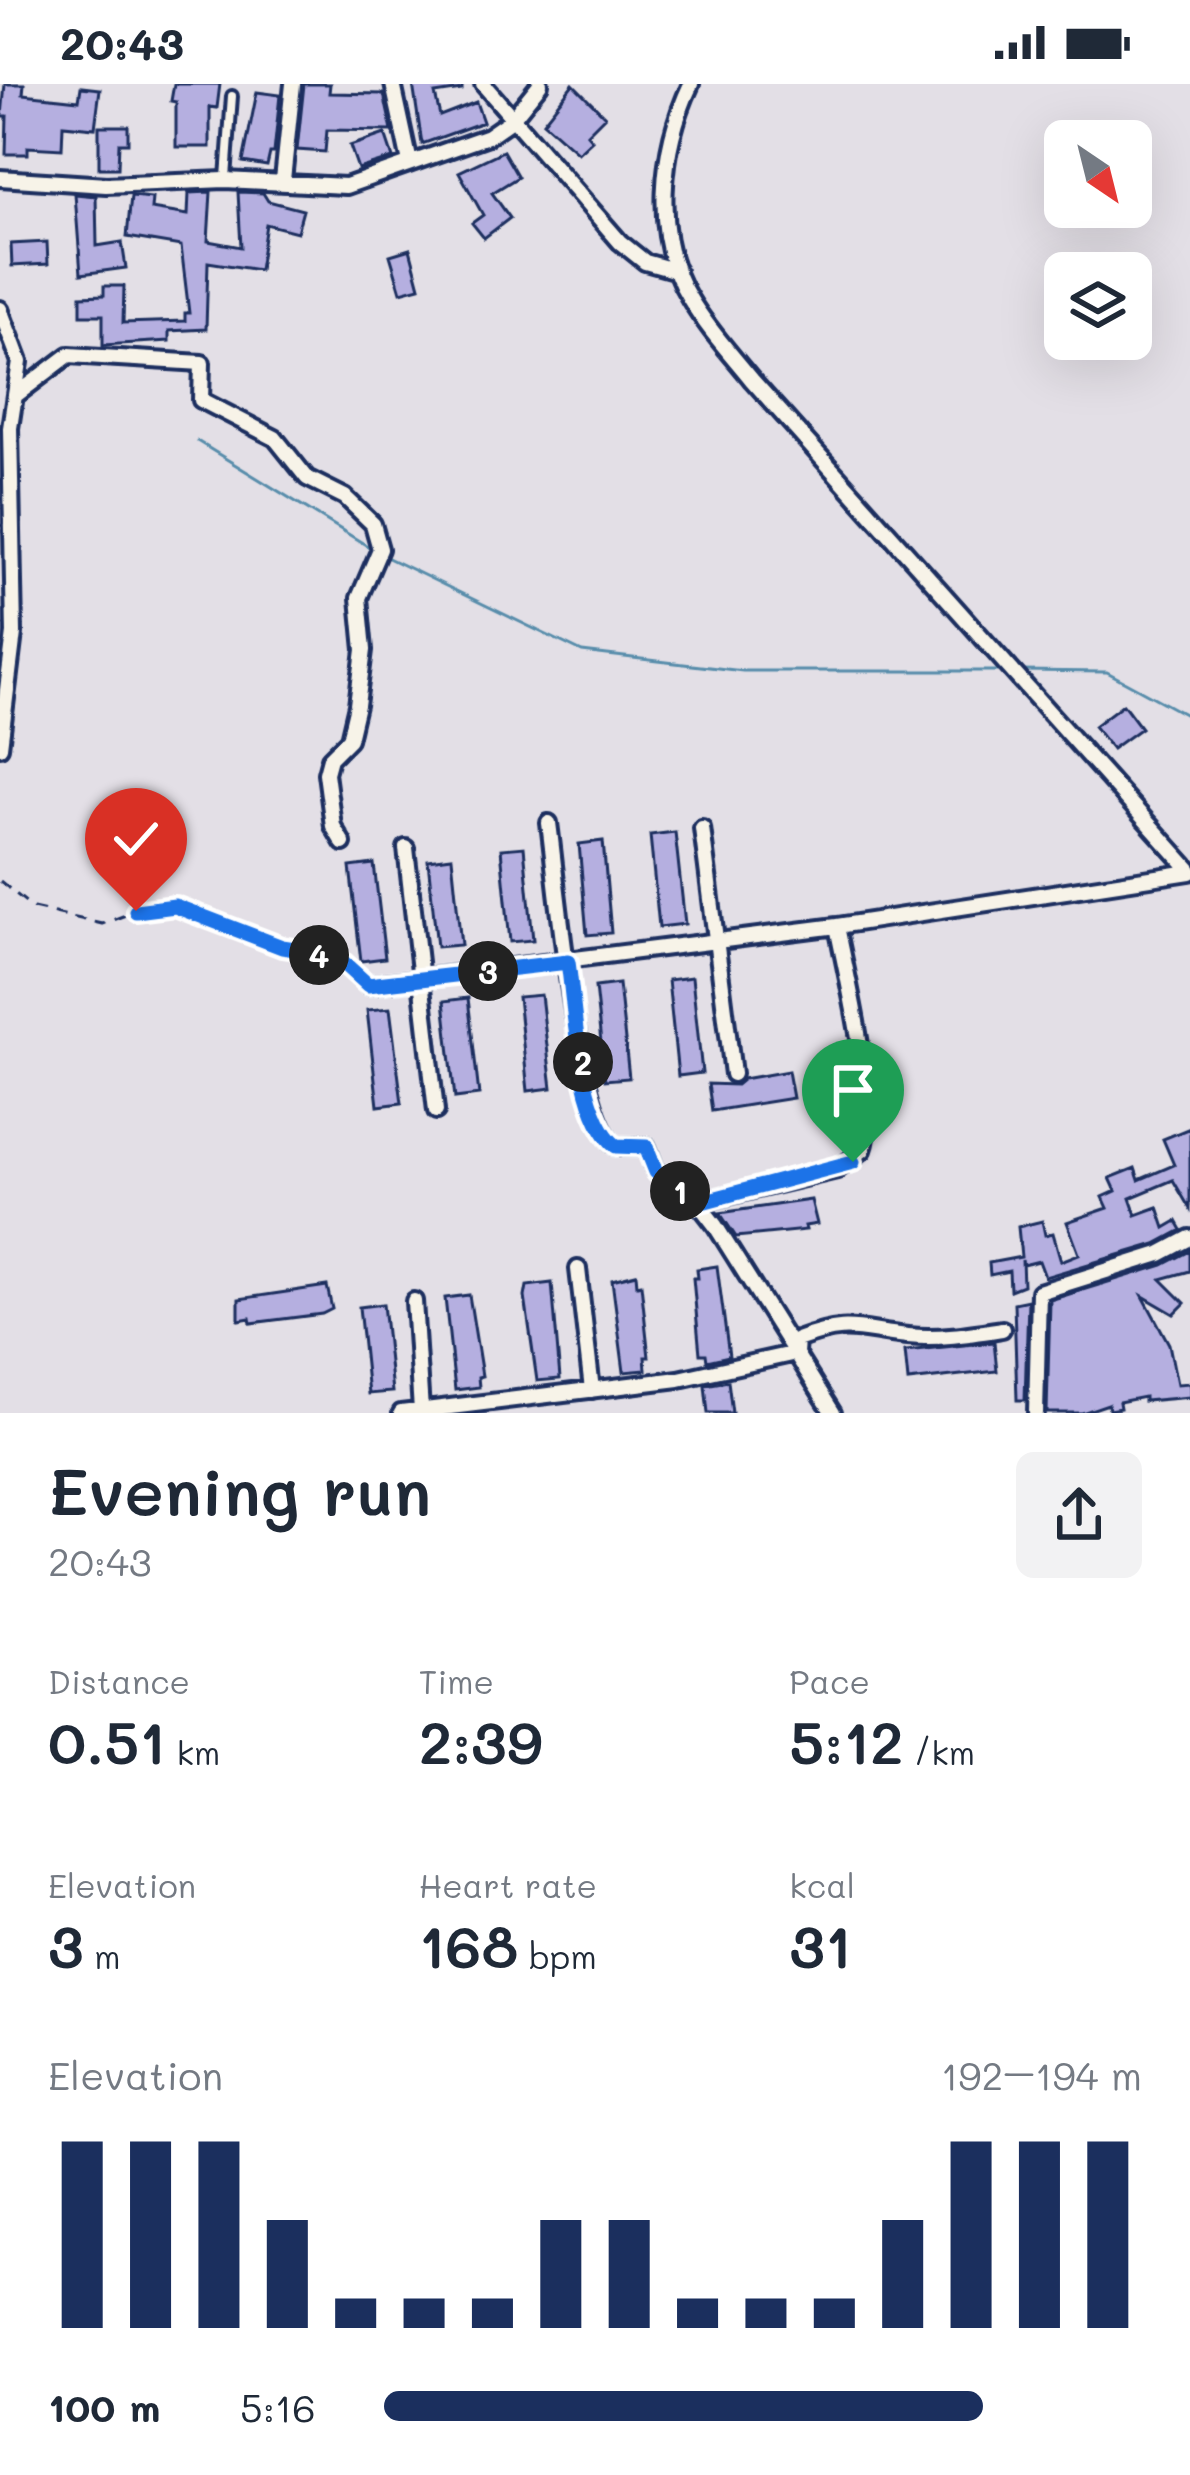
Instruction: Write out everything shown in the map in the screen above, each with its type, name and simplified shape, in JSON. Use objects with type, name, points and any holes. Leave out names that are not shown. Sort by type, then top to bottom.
[{"type":"street","points":[[283,180],[293,84]]},
{"type":"street","points":[[393,84],[410,163]]},
{"type":"street","points":[[483,84],[620,242],[671,266]]},
{"type":"street","points":[[0,178],[106,185],[283,180],[310,187],[346,186],[488,136],[512,120],[540,84]]},
{"type":"street","points":[[691,84],[667,156],[671,266],[688,298],[752,380],[1190,871]]},
{"type":"street","points":[[0,309],[20,362],[5,428],[14,633],[0,747]]},
{"type":"street","points":[[14,396],[69,355],[202,363],[201,400],[275,438],[307,478],[345,497],[373,524],[380,549],[359,598],[364,650],[357,705],[349,739],[330,758],[326,773],[333,826],[343,843]]},
{"type":"street","points":[[549,823],[586,1087],[603,1133],[616,1146],[646,1147],[656,1172],[698,1203],[833,1413]]},
{"type":"street","points":[[702,828],[733,1074]]},
{"type":"street","points":[[406,848],[436,1111]]},
{"type":"street","points":[[368,985],[837,926],[1190,871]]},
{"type":"street","points":[[698,1203],[837,1170],[863,1150],[867,1124],[857,1034],[837,926]]},
{"type":"street","points":[[1036,1413],[1039,1292],[1160,1254],[1190,1238]]},
{"type":"street","points":[[578,1269],[592,1390]]},
{"type":"street","points":[[414,1301],[421,1411]]},
{"type":"street","points":[[796,1354],[797,1340],[857,1325],[903,1336],[948,1337],[1002,1329]]},
{"type":"street","points":[[401,1413],[679,1379],[796,1354]]},
{"type":"street","points":[[542,1396],[544,1413]]},
{"type":"lane","points":[[226,180],[232,96]]},
{"type":"path","points":[[0,881],[33,908],[102,924],[130,913],[175,906],[282,947],[335,955],[368,985]]},
{"type":"building","points":[[5,84],[24,84],[23,94],[79,100],[81,87],[100,89],[95,128],[63,125],[62,149],[28,147],[28,154],[6,154]]},
{"type":"building","points":[[174,84],[220,84],[217,108],[210,107],[210,147],[176,147]]},
{"type":"building","points":[[304,84],[330,84],[329,93],[384,94],[392,131],[327,130],[325,152],[297,150]]},
{"type":"building","points":[[413,84],[462,84],[462,90],[435,94],[440,116],[476,102],[483,122],[422,144]]},
{"type":"building","points":[[573,84],[605,116],[587,134],[592,140],[578,153],[543,122]]},
{"type":"building","points":[[257,92],[280,95],[274,153],[267,166],[243,162]]},
{"type":"building","points":[[99,126],[128,126],[128,143],[119,143],[118,168],[99,168]]},
{"type":"building","points":[[385,134],[393,158],[358,169],[350,146]]},
{"type":"building","points":[[503,151],[518,177],[492,193],[510,218],[484,238],[472,223],[483,215],[459,172]]},
{"type":"building","points":[[211,192],[208,241],[241,247],[238,192],[263,193],[268,201],[303,210],[297,232],[266,224],[259,270],[208,262],[206,329],[169,331],[169,341],[103,345],[103,315],[81,315],[81,296],[104,295],[104,286],[124,286],[123,323],[185,321],[189,313],[181,246],[127,237],[131,196],[152,198],[151,209],[188,215],[189,193]]},
{"type":"building","points":[[75,194],[96,196],[97,246],[122,242],[126,268],[81,274]]},
{"type":"building","points":[[47,242],[48,264],[12,266],[11,244]]},
{"type":"building","points":[[410,249],[420,287],[401,292],[390,255]]},
{"type":"building","points":[[1123,704],[1141,728],[1112,749],[1094,726]]},
{"type":"building","points":[[675,832],[685,924],[659,927],[650,835]]},
{"type":"building","points":[[603,841],[611,933],[587,935],[579,844]]},
{"type":"building","points":[[524,847],[533,940],[510,942],[501,849]]},
{"type":"building","points":[[452,857],[461,945],[437,947],[428,860]]},
{"type":"building","points":[[374,864],[385,958],[361,961],[350,867]]},
{"type":"building","points":[[692,977],[702,1073],[678,1076],[668,980]]},
{"type":"building","points":[[619,984],[629,1078],[605,1080],[595,987]]},
{"type":"building","points":[[541,995],[552,1088],[528,1091],[518,997]]},
{"type":"building","points":[[468,998],[479,1095],[455,1098],[444,1001]]},
{"type":"building","points":[[390,1008],[402,1103],[378,1106],[367,1010]]},
{"type":"building","points":[[788,1071],[793,1098],[712,1111],[708,1084],[736,1085],[743,1079]]},
{"type":"building","points":[[1190,1128],[1190,1209],[1173,1180],[1130,1198],[1136,1215],[1158,1207],[1165,1228],[1177,1221],[1182,1230],[1156,1244],[1045,1277],[1039,1261],[1023,1265],[1022,1260],[1023,1285],[1010,1290],[1009,1271],[990,1275],[989,1263],[1021,1257],[1018,1227],[1042,1221],[1045,1235],[1053,1233],[1061,1261],[1079,1254],[1067,1222],[1108,1208],[1103,1197],[1116,1191],[1110,1178],[1135,1168],[1139,1180],[1174,1165],[1163,1139]]},
{"type":"building","points":[[811,1200],[817,1224],[805,1226],[806,1230],[736,1237],[720,1213]]},
{"type":"building","points":[[1190,1251],[1190,1271],[1161,1279],[1185,1303],[1174,1314],[1143,1296],[1169,1344],[1177,1384],[1190,1383],[1190,1397],[1144,1401],[1144,1397],[1119,1402],[1120,1408],[1109,1410],[1108,1404],[1082,1413],[1047,1413],[1050,1300],[1163,1265]]},
{"type":"building","points":[[717,1266],[729,1356],[707,1361],[706,1354],[700,1354],[693,1278],[698,1278],[697,1269]]},
{"type":"building","points":[[636,1274],[649,1357],[645,1357],[646,1370],[624,1372],[612,1280]]},
{"type":"building","points":[[552,1283],[560,1379],[537,1381],[525,1297],[527,1286]]},
{"type":"building","points":[[327,1286],[332,1309],[322,1314],[251,1323],[250,1318],[239,1320],[239,1299]]},
{"type":"building","points":[[469,1295],[482,1376],[479,1387],[455,1390],[445,1298]]},
{"type":"building","points":[[1028,1300],[1025,1400],[1017,1400],[1014,1303]]},
{"type":"building","points":[[383,1304],[392,1392],[368,1394],[359,1307]]},
{"type":"building","points":[[994,1342],[997,1371],[908,1381],[905,1351]]},
{"type":"building","points":[[728,1381],[732,1413],[708,1413],[705,1385]]},
{"type":"waterway","points":[[197,441],[374,550]]},
{"type":"waterway","points":[[382,555],[582,652],[743,671],[1003,671]]},
{"type":"waterway","points":[[1019,671],[1107,672],[1190,717]]},
{"type":"route","points":[[136,911],[175,906],[282,947],[335,955],[368,985],[568,962],[586,1087],[603,1133],[616,1146],[646,1147],[656,1172],[698,1203],[837,1170],[853,1162]]}]
